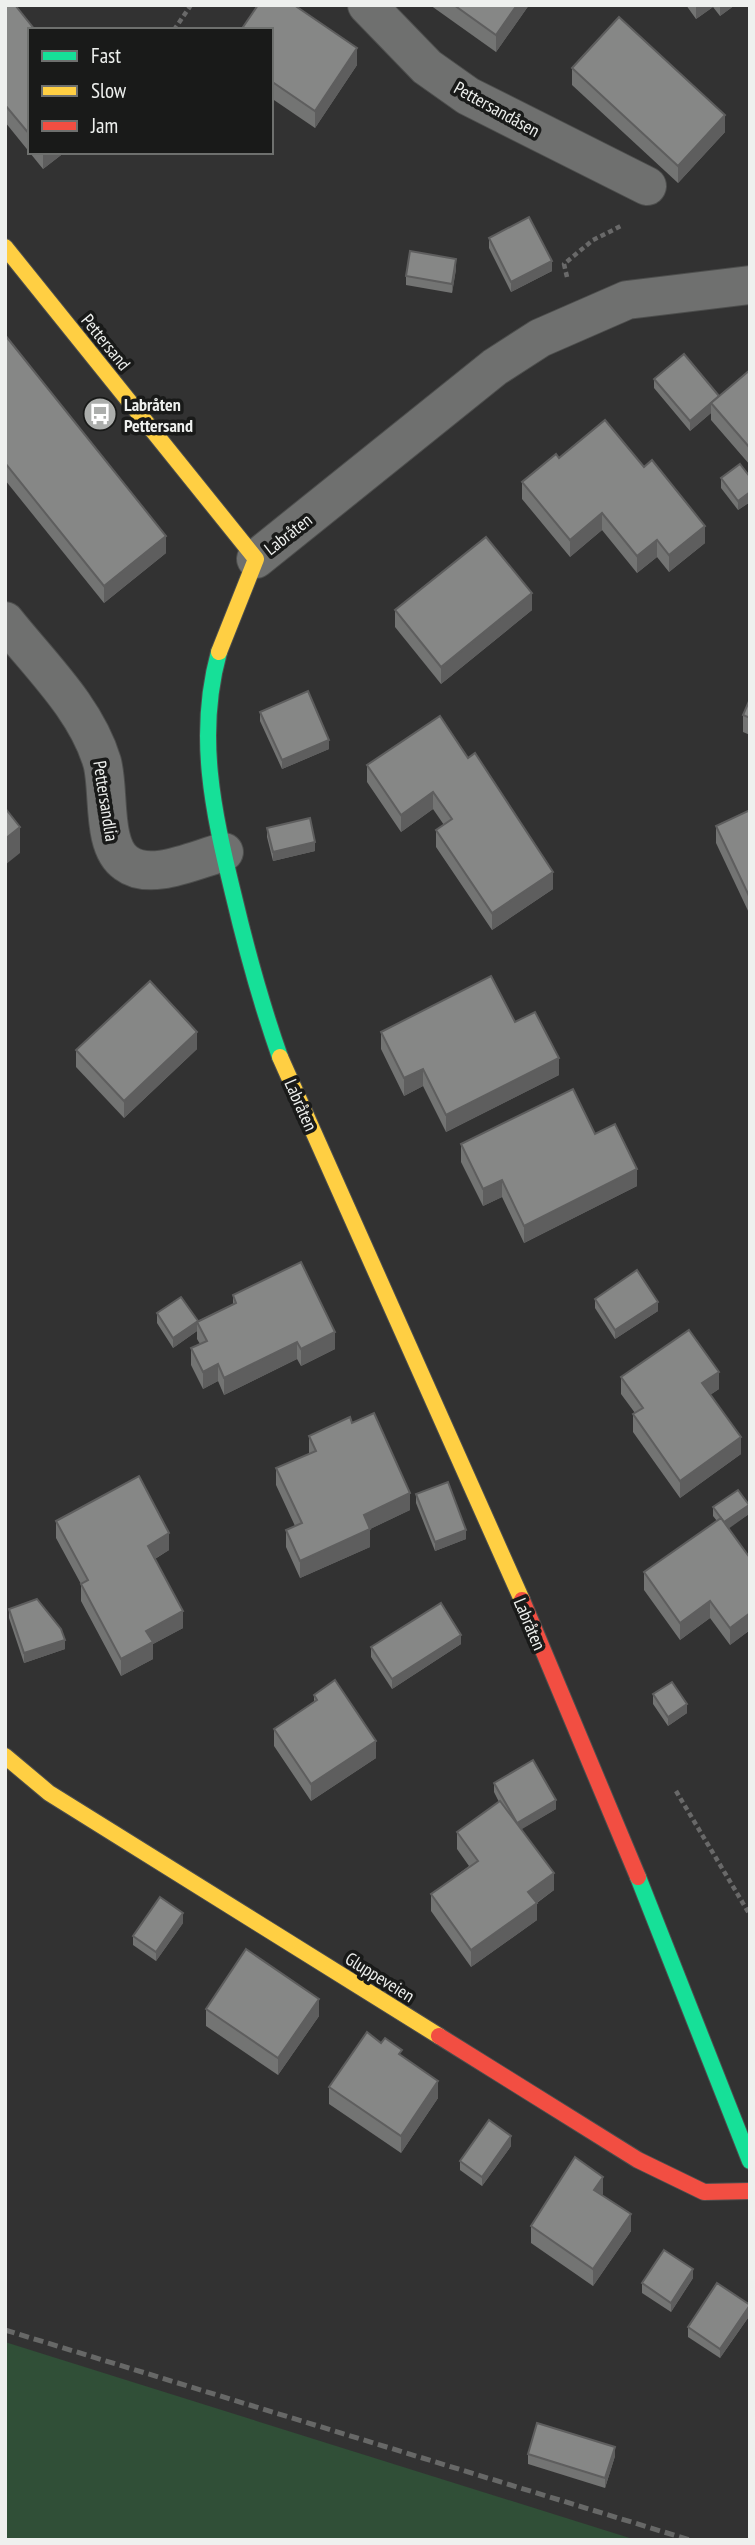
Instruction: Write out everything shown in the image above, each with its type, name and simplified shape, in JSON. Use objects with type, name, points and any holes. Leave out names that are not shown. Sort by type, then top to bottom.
[{"type":"street","name":"Pettersandåsen","points":[[367,5],[427,67],[468,96],[647,186]]},
{"type":"street","name":"Pettersand","points":[[5,247],[256,559]]},
{"type":"street","name":"Labråten","points":[[750,285],[626,300],[540,338],[495,367],[256,559],[230,618],[207,704],[205,742],[209,781],[224,852],[267,1018],[293,1088],[405,1332],[612,1817],[750,2161]]},
{"type":"street","name":"Pettersandlia","points":[[5,621],[80,715],[101,760],[107,786],[112,842],[114,850],[125,863],[141,870],[158,870],[224,852]]},
{"type":"street","name":"Gluppeveien","points":[[5,1756],[49,1793],[638,2160],[704,2192],[750,2191]]},
{"type":"path","points":[[175,28],[191,5]]},
{"type":"path","points":[[564,264],[593,240],[616,227],[643,224],[647,186]]},
{"type":"path","points":[[676,1791],[750,1915]]},
{"type":"green space","points":[[5,2342],[636,2540],[5,2540]]},
{"type":"building","points":[[5,5],[15,5],[33,28],[28,28],[28,133],[5,105]]},
{"type":"building","points":[[258,5],[294,5],[357,48],[315,111],[273,82],[273,28],[242,28]]},
{"type":"building","points":[[454,5],[517,5],[496,35]]},
{"type":"building","points":[[619,17],[725,115],[678,166],[572,68]]},
{"type":"building","points":[[529,217],[552,261],[511,282],[489,238]]},
{"type":"building","points":[[410,251],[456,259],[452,284],[406,276]]},
{"type":"building","points":[[5,335],[166,536],[104,586],[5,463]]},
{"type":"building","points":[[684,354],[719,396],[690,421],[654,379]]},
{"type":"building","points":[[750,370],[750,448],[711,403]]},
{"type":"building","points":[[605,420],[644,467],[652,460],[705,526],[669,555],[657,540],[637,556],[602,513],[570,540],[522,482],[556,454],[559,458]]},
{"type":"building","points":[[740,464],[750,477],[750,492],[738,501],[721,478]]},
{"type":"building","points":[[486,537],[532,593],[441,667],[395,610]]},
{"type":"building","points":[[308,691],[329,740],[282,760],[260,712]]},
{"type":"building","points":[[750,699],[750,718],[743,715]]},
{"type":"building","points":[[440,716],[468,758],[475,753],[553,872],[492,913],[436,830],[452,819],[433,792],[401,815],[367,765]]},
{"type":"building","points":[[5,808],[20,827],[5,839]]},
{"type":"building","points":[[750,810],[750,898],[716,826]]},
{"type":"building","points":[[310,818],[315,842],[273,852],[267,828]]},
{"type":"building","points":[[491,976],[515,1022],[535,1012],[559,1058],[446,1115],[423,1069],[404,1078],[381,1032]]},
{"type":"building","points":[[150,981],[197,1032],[124,1101],[76,1050]]},
{"type":"building","points":[[573,1089],[595,1134],[615,1124],[637,1169],[524,1226],[502,1180],[483,1189],[461,1144]]},
{"type":"building","points":[[301,1262],[335,1332],[301,1349],[297,1342],[224,1378],[218,1364],[203,1372],[191,1348],[207,1341],[197,1322],[236,1303],[233,1295]]},
{"type":"building","points":[[637,1270],[658,1302],[615,1330],[595,1299]]},
{"type":"building","points":[[181,1297],[198,1321],[173,1338],[157,1313]]},
{"type":"building","points":[[689,1330],[719,1372],[702,1383],[741,1437],[680,1481],[633,1414],[643,1408],[621,1377]]},
{"type":"building","points":[[374,1413],[410,1493],[364,1515],[370,1529],[300,1561],[286,1530],[302,1523],[276,1468],[316,1451],[309,1436],[350,1417],[352,1423]]},
{"type":"building","points":[[139,1476],[169,1533],[148,1546],[183,1611],[146,1631],[153,1642],[121,1659],[81,1584],[88,1580],[56,1521]]},
{"type":"building","points":[[448,1482],[466,1530],[435,1542],[416,1494]]},
{"type":"building","points":[[738,1490],[749,1505],[724,1522],[713,1507]]},
{"type":"building","points":[[721,1518],[750,1558],[750,1613],[730,1628],[710,1601],[680,1623],[644,1572]]},
{"type":"building","points":[[37,1599],[61,1629],[65,1640],[24,1653],[9,1609]]},
{"type":"building","points":[[441,1603],[461,1635],[392,1679],[371,1647]]},
{"type":"building","points":[[335,1680],[376,1741],[311,1784],[274,1729],[317,1700],[314,1695]]},
{"type":"building","points":[[672,1682],[687,1704],[668,1717],[653,1694]]},
{"type":"building","points":[[533,1760],[556,1800],[517,1823],[494,1783]]},
{"type":"building","points":[[500,1801],[554,1873],[528,1892],[537,1903],[471,1950],[431,1894],[478,1861],[457,1832]]},
{"type":"building","points":[[160,1897],[183,1913],[156,1952],[133,1936]]},
{"type":"building","points":[[246,1949],[319,1999],[278,2058],[206,2009]]},
{"type":"building","points":[[367,2032],[381,2043],[385,2038],[402,2050],[399,2054],[438,2081],[401,2136],[329,2087]]},
{"type":"building","points":[[489,2120],[511,2136],[482,2177],[460,2161]]},
{"type":"building","points":[[575,2157],[603,2177],[594,2190],[631,2214],[593,2269],[531,2226]]},
{"type":"building","points":[[664,2250],[693,2269],[671,2303],[642,2283]]},
{"type":"building","points":[[717,2283],[750,2305],[720,2349],[688,2327]]},
{"type":"building","points":[[537,2423],[615,2447],[605,2478],[528,2454]]},
{"type":"railway","points":[[5,2330],[690,2540]]},
{"type":"traffic: fast","points":[[219,652],[212,683],[208,743],[214,803],[243,934],[280,1057]]},
{"type":"traffic: fast","points":[[638,1877],[750,2161]]},
{"type":"traffic: slow","points":[[5,247],[256,559],[219,652]]},
{"type":"traffic: slow","points":[[280,1057],[522,1600]]},
{"type":"traffic: slow","points":[[5,1756],[49,1793],[439,2036]]},
{"type":"traffic: jam","points":[[522,1600],[638,1877]]},
{"type":"traffic: jam","points":[[439,2036],[638,2160],[704,2192],[750,2191]]},
{"type":"place","name":"Labråten Pettersand","points":[[100,414]]}]
